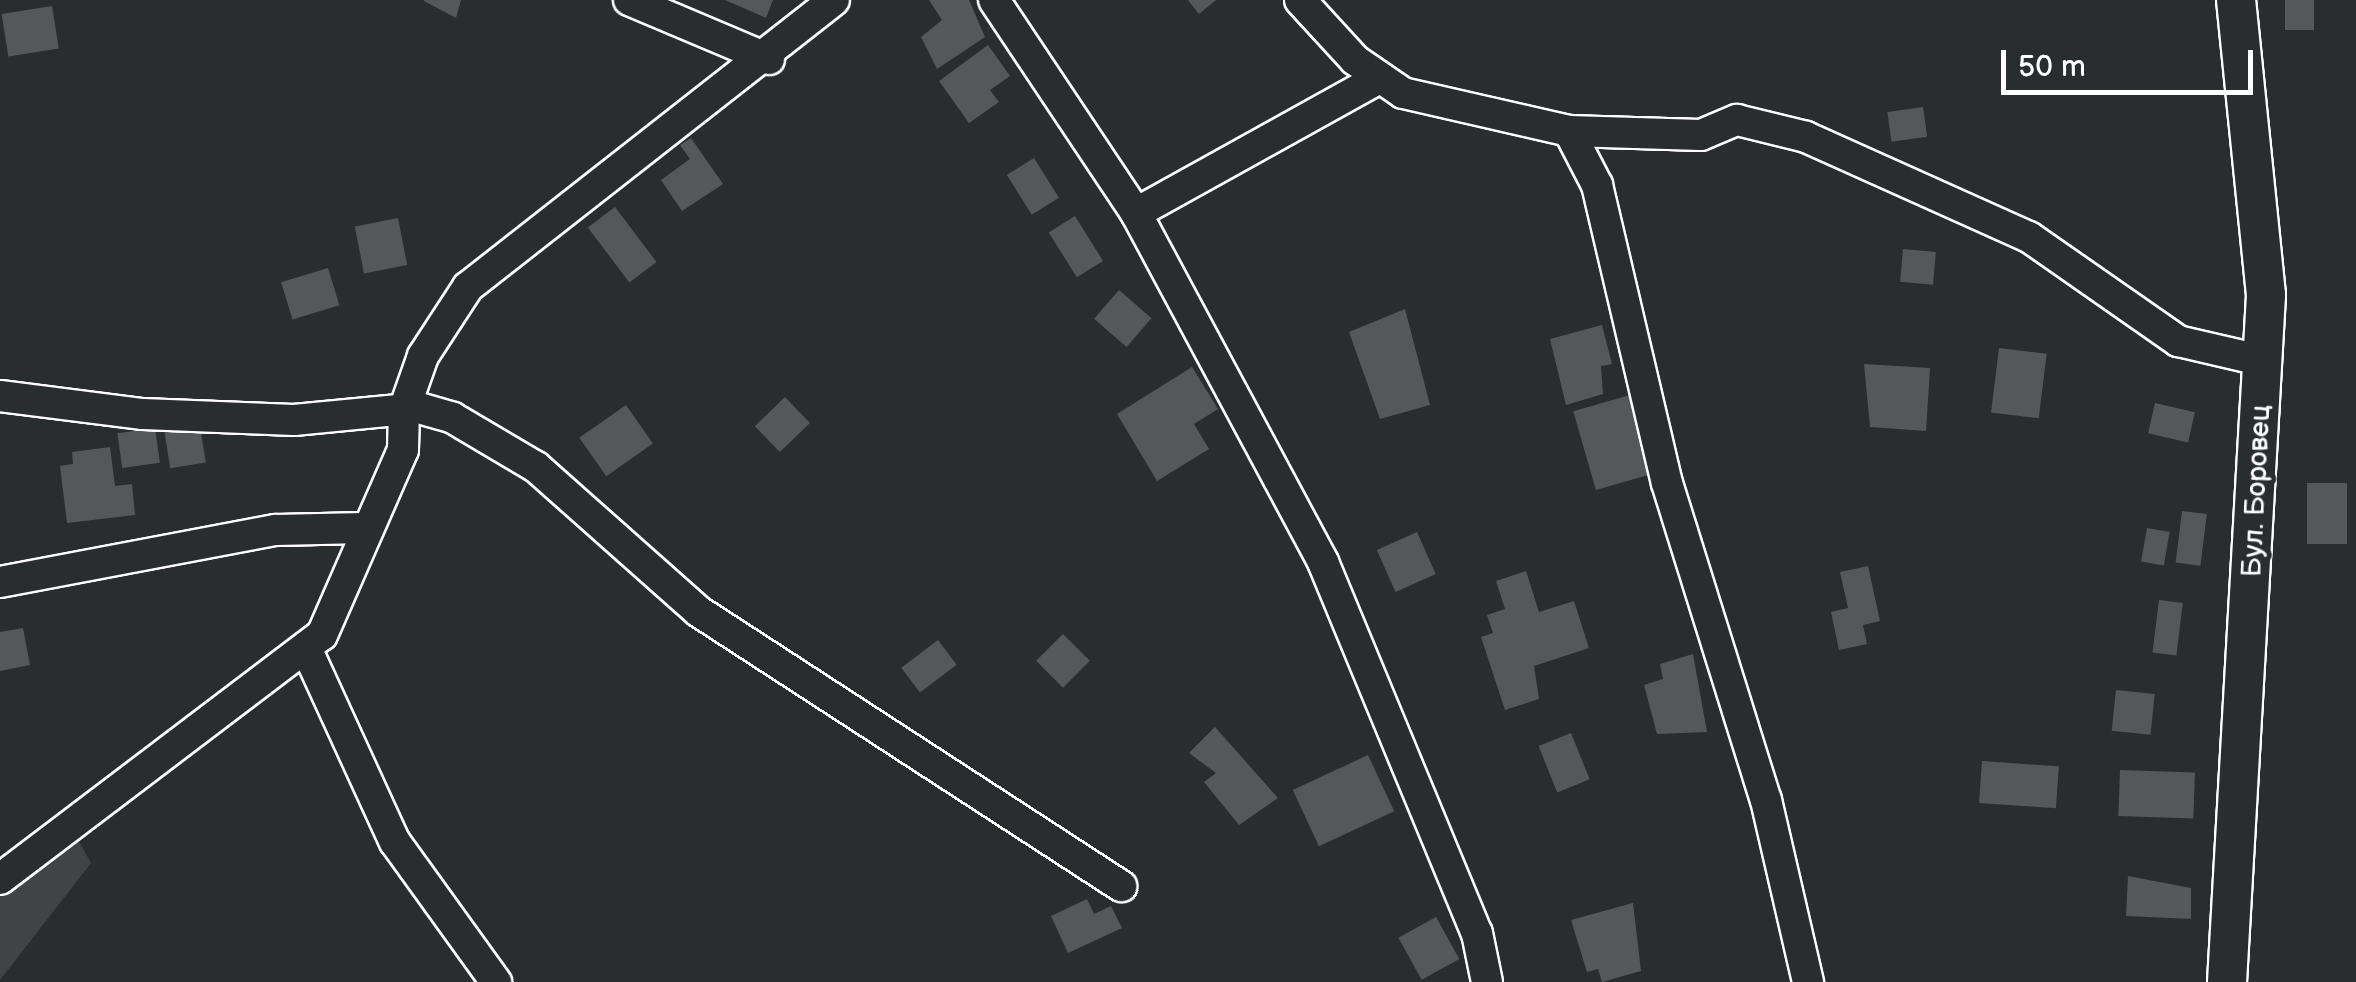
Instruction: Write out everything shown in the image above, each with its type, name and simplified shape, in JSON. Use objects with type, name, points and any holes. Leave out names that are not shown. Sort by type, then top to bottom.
[{"type":"street","points":[[629,0],[769,59]]},
{"type":"street","points":[[0,879],[322,635],[364,528],[403,450],[404,410],[437,327],[468,287],[769,59],[834,0]]},
{"type":"street","points":[[994,0],[1136,213],[1323,562],[1478,933],[1488,982]]},
{"type":"street","points":[[1300,0],[1378,79],[1462,114],[1569,131],[1701,136],[1737,120],[1806,137],[2029,237],[2178,341],[2264,361]]},
{"type":"street","name":"Бул. Боровец","points":[[2227,982],[2264,361],[2263,232],[2236,0]]},
{"type":"street","points":[[1136,213],[1378,79]]},
{"type":"street","points":[[1569,131],[1597,185],[1667,483],[1766,800],[1808,982]]},
{"type":"street","points":[[0,396],[58,409],[294,420],[404,410],[453,418],[521,456],[698,612],[1122,886]]},
{"type":"street","points":[[0,582],[276,530],[364,528]]},
{"type":"street","points":[[306,648],[395,842],[496,982]]},
{"type":"shaded area","points":[[51,837],[80,843],[91,863],[0,980],[0,879]]},
{"type":"building","points":[[424,0],[461,0],[456,18],[424,1]]},
{"type":"building","points":[[725,0],[773,0],[766,18]]},
{"type":"building","points":[[929,0],[969,0],[985,37],[937,69],[921,37],[942,20]]},
{"type":"building","points":[[1188,0],[1216,0],[1199,14]]},
{"type":"building","points":[[2285,0],[2314,0],[2314,30],[2285,30]]},
{"type":"building","points":[[52,6],[59,48],[8,56],[2,14]]},
{"type":"building","points":[[988,45],[1010,76],[990,90],[999,102],[969,123],[939,81]]},
{"type":"building","points":[[1923,107],[1927,137],[1892,142],[1887,112]]},
{"type":"building","points":[[691,138],[723,184],[682,211],[661,180],[690,159],[680,145]]},
{"type":"building","points":[[1034,158],[1059,198],[1032,215],[1007,175]]},
{"type":"building","points":[[615,207],[657,262],[629,283],[588,227]]},
{"type":"building","points":[[1075,216],[1103,261],[1077,277],[1049,232]]},
{"type":"building","points":[[398,218],[407,265],[364,274],[355,226]]},
{"type":"building","points":[[1903,249],[1936,252],[1933,285],[1900,282]]},
{"type":"building","points":[[328,268],[339,305],[293,320],[281,282]]},
{"type":"building","points":[[1119,290],[1151,318],[1127,347],[1094,319]]},
{"type":"building","points":[[1405,309],[1430,405],[1380,419],[1349,332]]},
{"type":"building","points":[[1602,325],[1612,364],[1601,366],[1603,394],[1566,405],[1550,339]]},
{"type":"building","points":[[1999,348],[2047,354],[2039,418],[1991,413]]},
{"type":"building","points":[[1864,364],[1930,368],[1926,431],[1870,427]]},
{"type":"building","points":[[1192,367],[1218,409],[1194,424],[1209,449],[1157,481],[1117,414]]},
{"type":"building","points":[[1630,395],[1653,474],[1596,490],[1573,411]]},
{"type":"building","points":[[785,397],[810,423],[780,452],[755,426]]},
{"type":"building","points":[[2155,403],[2195,412],[2188,442],[2148,433]]},
{"type":"building","points":[[626,405],[653,444],[606,476],[579,438]]},
{"type":"building","points":[[200,426],[206,463],[170,468],[164,432]]},
{"type":"building","points":[[155,428],[160,463],[122,468],[117,433]]},
{"type":"building","points":[[110,447],[115,486],[132,484],[135,515],[67,523],[60,466],[73,464],[72,452]]},
{"type":"building","points":[[2307,483],[2347,483],[2347,544],[2307,544]]},
{"type":"building","points":[[2182,511],[2207,514],[2200,566],[2176,563]]},
{"type":"building","points":[[2147,528],[2170,532],[2164,565],[2141,561]]},
{"type":"building","points":[[1417,532],[1436,574],[1396,592],[1377,550]]},
{"type":"building","points":[[1868,566],[1880,621],[1863,625],[1867,644],[1839,650],[1831,612],[1848,608],[1840,572]]},
{"type":"building","points":[[1526,571],[1539,612],[1574,601],[1589,648],[1534,666],[1539,699],[1505,710],[1481,637],[1493,633],[1487,615],[1505,609],[1496,581]]},
{"type":"building","points":[[2159,600],[2183,603],[2176,656],[2153,653]]},
{"type":"building","points":[[23,628],[30,665],[0,671],[0,632]]},
{"type":"building","points":[[1063,634],[1090,661],[1063,688],[1036,661]]},
{"type":"building","points":[[938,640],[957,665],[920,692],[901,668]]},
{"type":"building","points":[[1693,654],[1707,732],[1657,734],[1644,685],[1663,679],[1660,664]]},
{"type":"building","points":[[2116,690],[2155,694],[2151,735],[2112,731]]},
{"type":"building","points":[[1215,727],[1278,798],[1239,825],[1204,782],[1216,773],[1189,753]]},
{"type":"building","points":[[1571,733],[1590,779],[1557,792],[1539,746]]},
{"type":"building","points":[[1368,755],[1394,811],[1319,846],[1293,790]]},
{"type":"building","points":[[1982,761],[2059,766],[2056,808],[1979,803]]},
{"type":"building","points":[[2120,770],[2195,773],[2193,819],[2118,816]]},
{"type":"building","points":[[2128,876],[2191,888],[2191,919],[2126,916]]},
{"type":"building","points":[[1087,899],[1094,914],[1111,906],[1122,928],[1068,953],[1051,916]]},
{"type":"building","points":[[1633,903],[1641,971],[1602,982],[1598,969],[1587,972],[1571,920]]},
{"type":"building","points":[[1436,917],[1459,959],[1422,980],[1398,938]]}]
